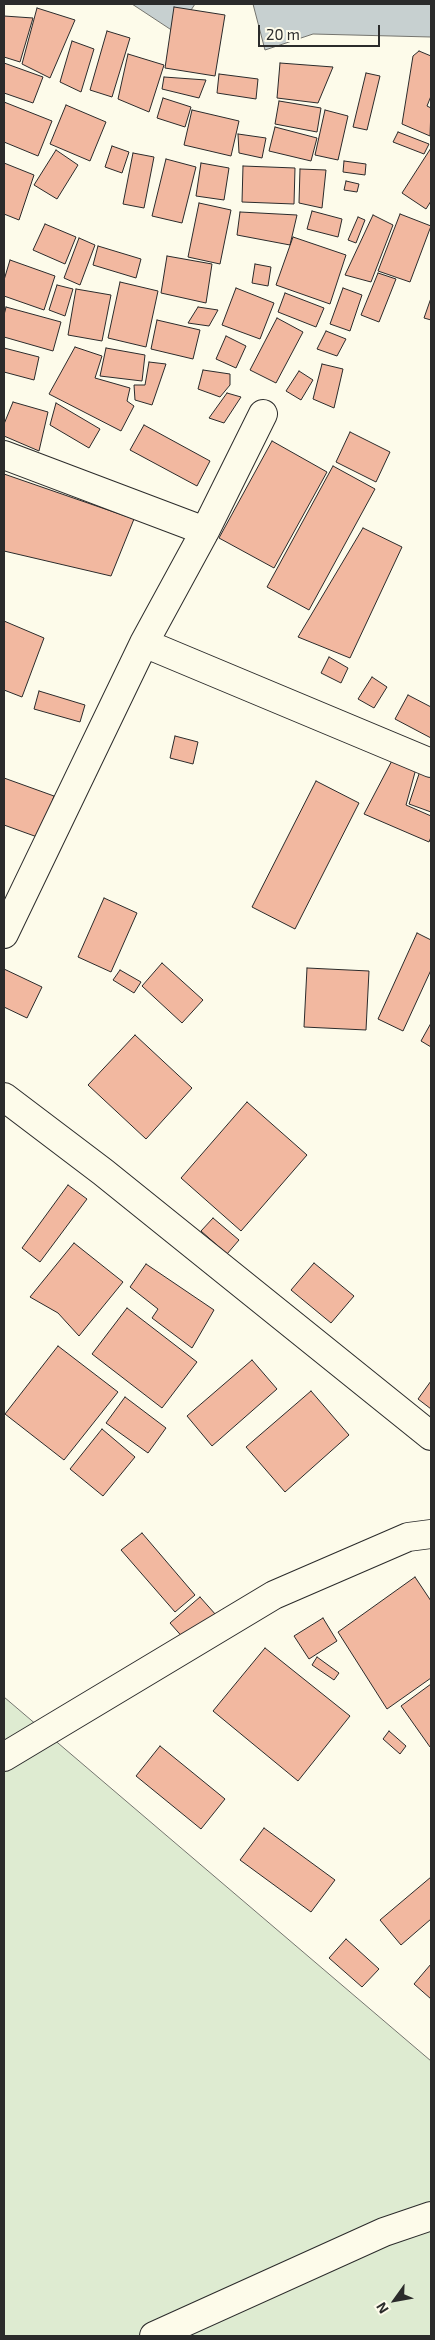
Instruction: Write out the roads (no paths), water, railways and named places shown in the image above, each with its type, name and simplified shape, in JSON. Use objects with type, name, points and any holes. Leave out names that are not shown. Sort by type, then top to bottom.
[{"type":"street","points":[[4,934],[144,643],[205,531],[263,414]]},
{"type":"street","points":[[4,454],[205,531]]},
{"type":"street","points":[[144,643],[431,763]]},
{"type":"street","points":[[4,1098],[103,1172],[431,1436]]},
{"type":"street","points":[[4,1757],[274,1594],[408,1537],[431,1534]]},
{"type":"street","points":[[154,2336],[384,2232],[431,2216]]}]
